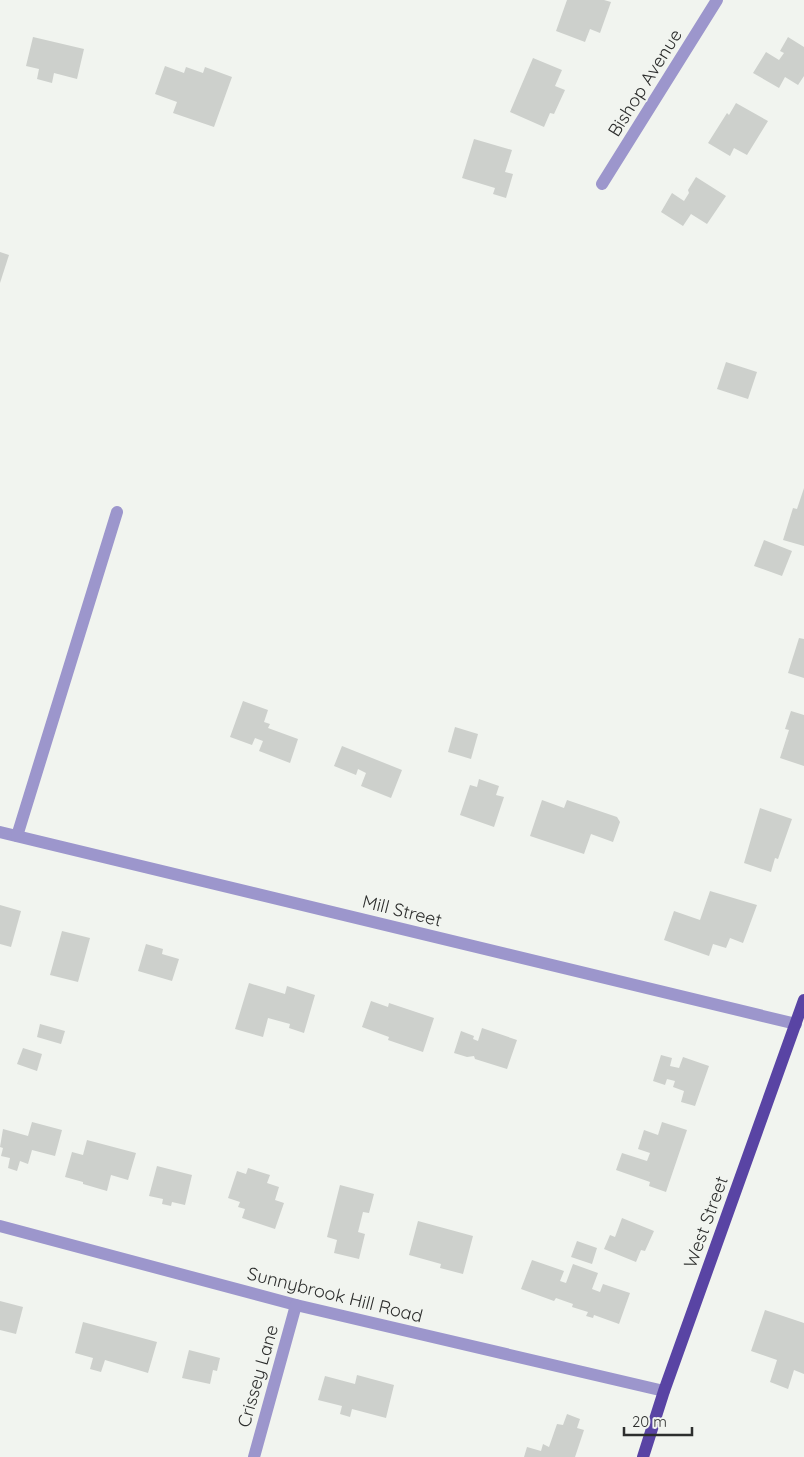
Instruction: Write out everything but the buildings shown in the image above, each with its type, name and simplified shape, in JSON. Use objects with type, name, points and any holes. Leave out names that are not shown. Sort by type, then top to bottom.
[{"type":"main road","name":"West Street","points":[[643,1457],[664,1391],[804,1000]]},
{"type":"street","name":"Bishop Avenue","points":[[602,184],[717,0]]},
{"type":"street","points":[[17,836],[117,512]]},
{"type":"street","name":"Mill Street","points":[[0,832],[796,1024]]},
{"type":"street","name":"Sunnybrook Hill Road","points":[[0,1226],[296,1305],[664,1391]]},
{"type":"street","name":"Crissey Lane","points":[[254,1457],[296,1305]]}]
